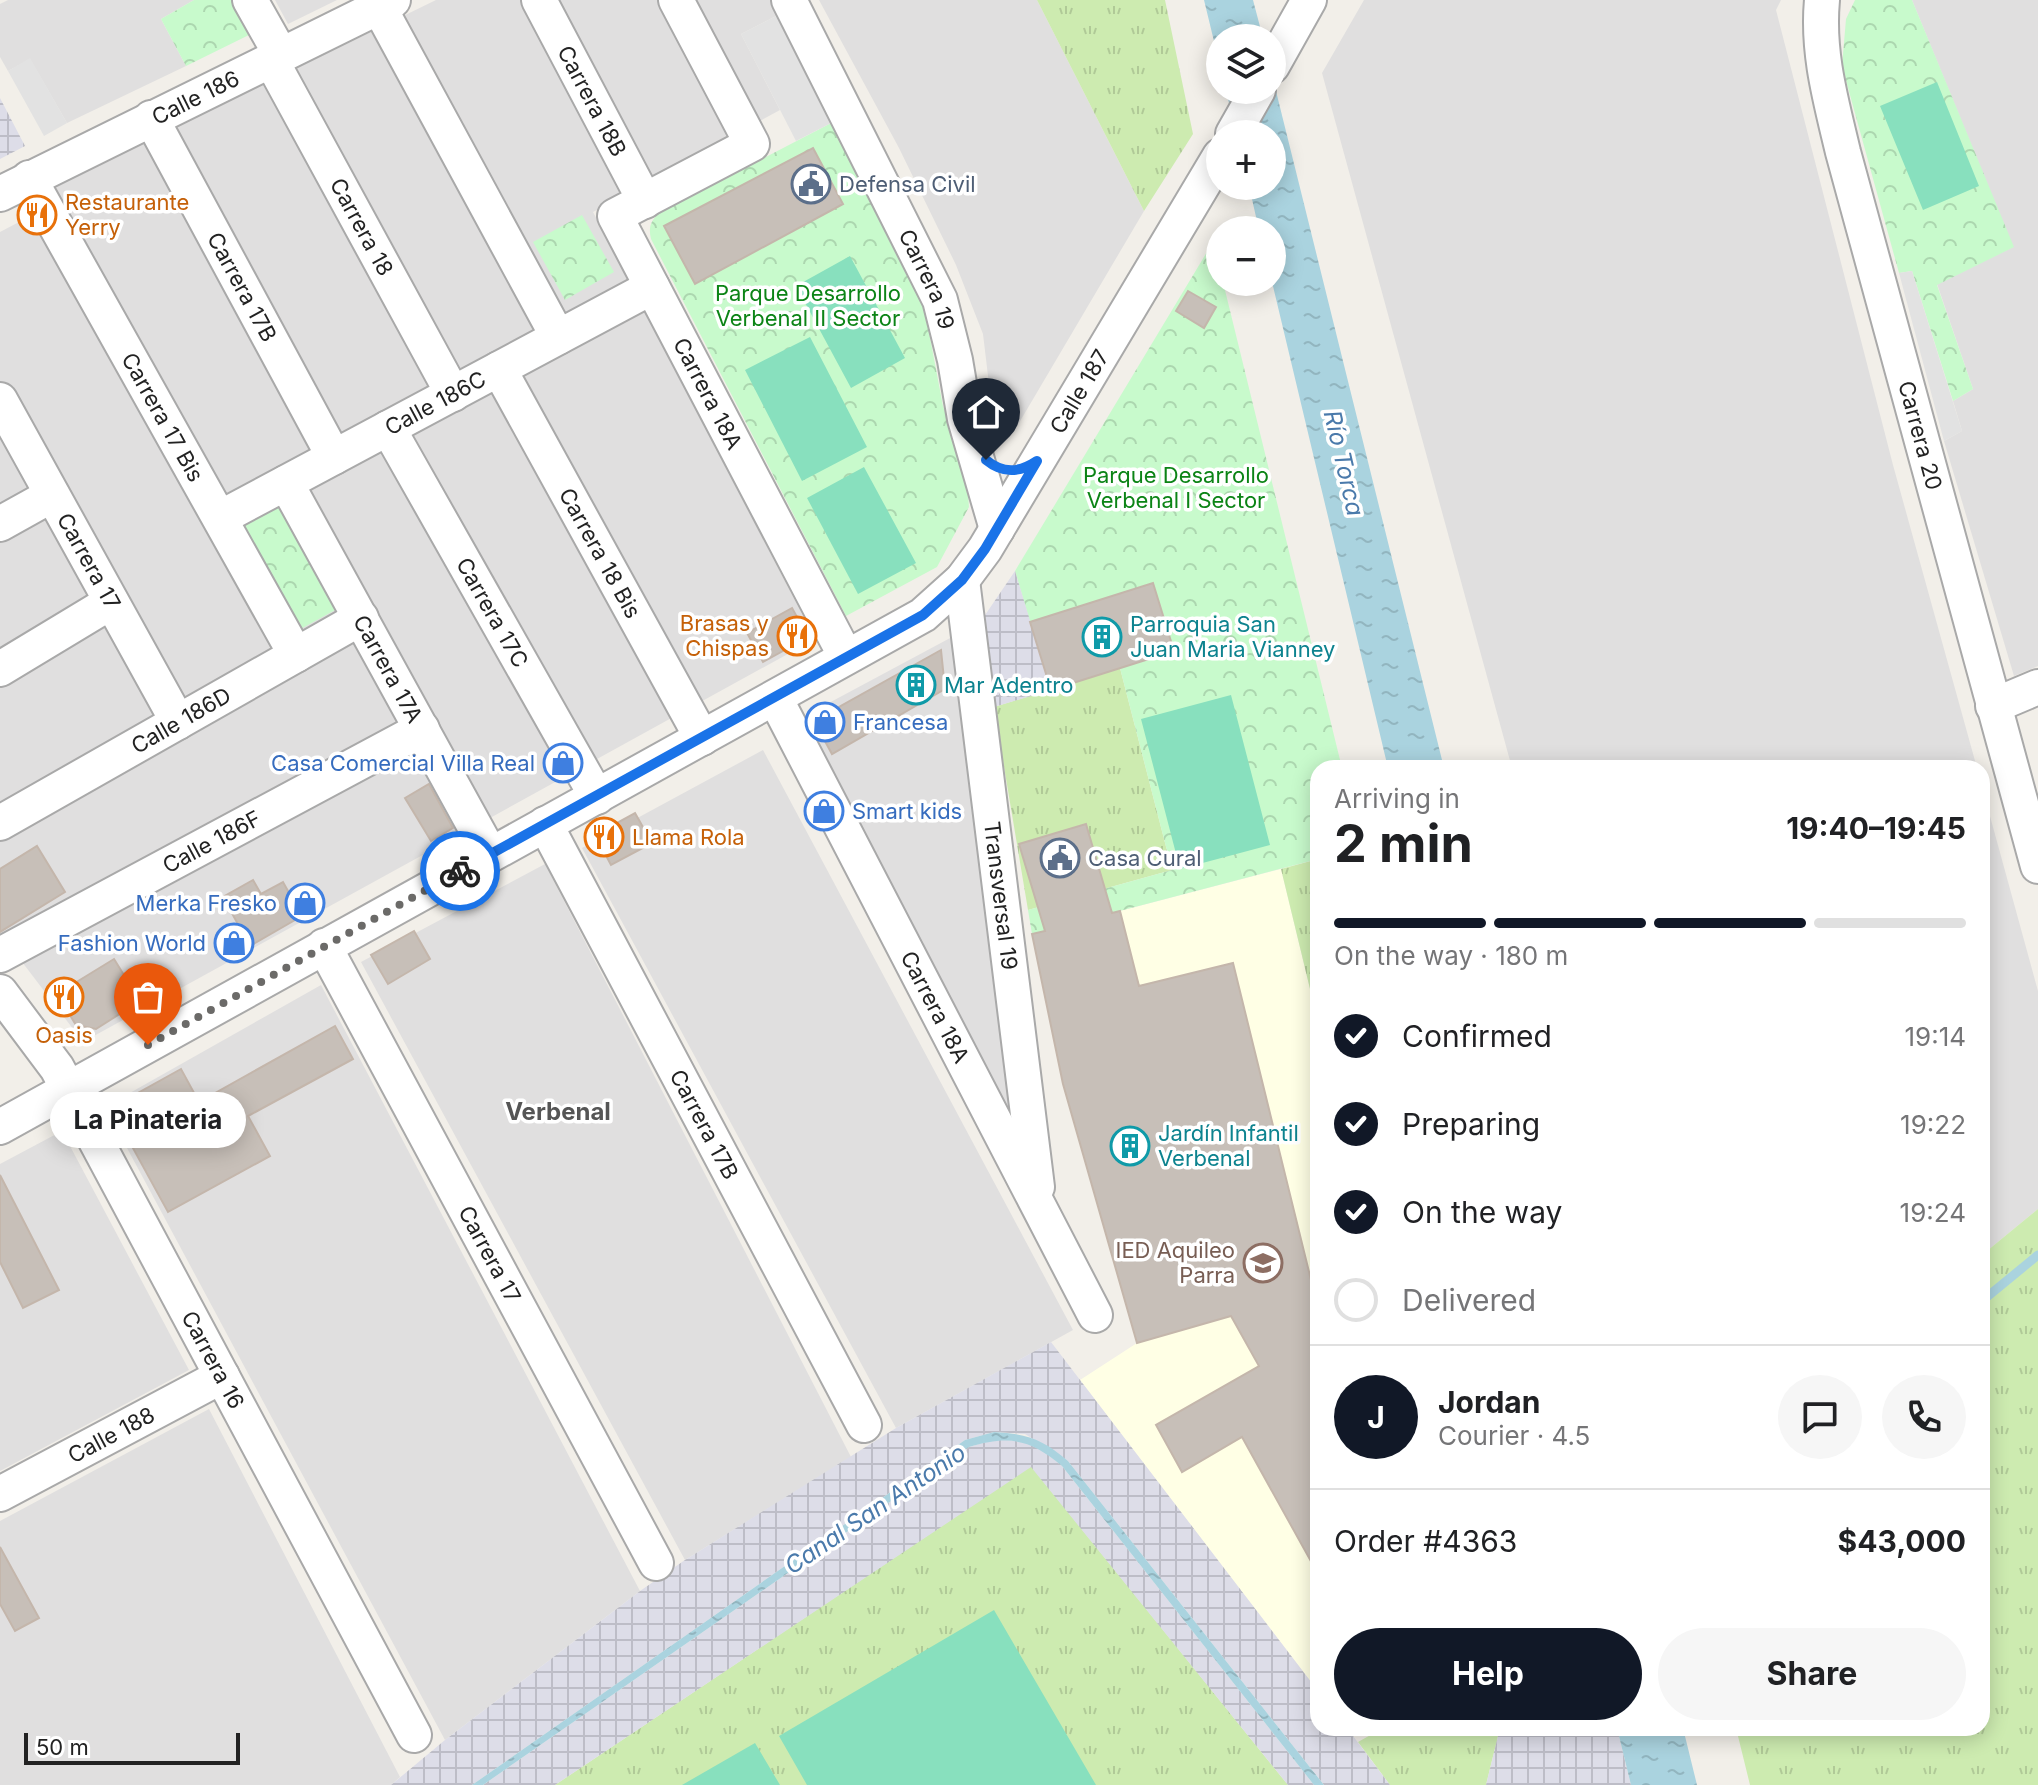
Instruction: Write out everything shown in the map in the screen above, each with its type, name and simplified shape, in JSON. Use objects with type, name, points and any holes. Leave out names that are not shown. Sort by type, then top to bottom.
[{"type":"street","name":"Carrera 18","points":[[250,0],[276,58],[453,394]]},
{"type":"street","name":"Carrera 18B","points":[[539,0],[645,201]]},
{"type":"street","points":[[645,201],[752,144],[676,0]]},
{"type":"street","name":"Carrera 19","points":[[789,0],[940,300],[948,324],[971,442],[997,529]]},
{"type":"street","points":[[1286,40],[1309,0]]},
{"type":"street","name":"Carrera 20","points":[[1822,0],[1819,29],[1823,67],[1843,152],[2038,866]]},
{"type":"street","name":"Calle 186","points":[[15,186],[386,4]]},
{"type":"street","points":[[386,4],[558,337]]},
{"type":"street","name":"Carrera 17B","points":[[151,118],[334,457]]},
{"type":"street","name":"Calle 187","points":[[0,1127],[923,615],[962,580],[985,549],[1206,178]]},
{"type":"street","name":"Carrera 17 Bis","points":[[15,186],[220,518],[296,655]]},
{"type":"street","name":"Carrera 18A","points":[[645,201],[615,216],[846,657]]},
{"type":"street","name":"Calle 186C","points":[[220,518],[652,287]]},
{"type":"street","name":"Carrera 18 Bis","points":[[499,369],[702,738]]},
{"type":"street","name":"Carrera 17","points":[[0,400],[178,722]]},
{"type":"street","name":"Carrera 17C","points":[[388,428],[597,797]]},
{"type":"street","points":[[971,442],[986,460],[1001,470],[1019,470],[1037,461]]},
{"type":"street","name":"Carrera 17A","points":[[286,483],[490,854]]},
{"type":"street","points":[[0,524],[52,495]]},
{"type":"street","name":"Transversal 19","points":[[962,580],[1040,1211]]},
{"type":"street","points":[[0,669],[111,602]]},
{"type":"street","name":"Calle 186D","points":[[0,823],[361,618]]},
{"type":"street","points":[[1993,706],[2038,687]]},
{"type":"street","name":"Carrera 18A","points":[[775,698],[1095,1315]]},
{"type":"street","name":"Calle 186F","points":[[0,955],[422,729]]},
{"type":"street","name":"Carrera 17B","points":[[545,824],[864,1425]]},
{"type":"street","name":"Carrera 17","points":[[324,946],[656,1563]]},
{"type":"street","name":"Carrera 16","points":[[0,992],[46,1051],[69,1089],[414,1735]]},
{"type":"street","name":"Calle 188","points":[[0,1494],[222,1376]]},
{"type":"shaded area","points":[[8,0],[194,0],[161,19],[186,66],[67,123],[30,59],[8,71],[0,57],[0,4]]},
{"type":"shaded area","points":[[275,0],[337,0],[288,24]]},
{"type":"shaded area","points":[[436,0],[772,0],[780,14],[741,34],[780,110],[593,212],[815,639],[83,1042],[0,933],[0,232],[61,200],[53,187]]},
{"type":"shaded area","points":[[819,0],[1037,0],[1144,211],[1013,433],[994,426],[983,334],[956,265],[899,148]]},
{"type":"shaded area","points":[[1364,0],[1781,0],[1776,10],[1893,465],[1975,760],[1510,760],[1322,73]]},
{"type":"shaded area","points":[[1912,0],[2038,0],[2038,666],[2014,676],[1944,441],[1962,431],[1953,401],[1973,389],[1937,284],[2013,247]]},
{"type":"shaded area","points":[[780,14],[835,121],[796,141],[741,34]]},
{"type":"shaded area","points":[[30,58],[67,123],[44,136],[8,71]]},
{"type":"shaded area","points":[[0,98],[25,146],[0,159]]},
{"type":"shaded area","points":[[1912,271],[1962,431],[1944,441],[1899,273]]},
{"type":"shaded area","points":[[1015,571],[1051,690],[994,707],[981,621]]},
{"type":"shaded area","points":[[952,637],[1012,1115],[799,719]]},
{"type":"shaded area","points":[[763,750],[1073,1330],[896,1428],[582,848]]},
{"type":"shaded area","points":[[1990,816],[2038,991],[2038,1209],[1990,1248]]},
{"type":"shaded area","points":[[545,864],[851,1457],[685,1560],[361,962]]},
{"type":"shaded area","name":"IED Aquileo Parra","points":[[1281,869],[1310,989],[1310,1681],[1080,1380],[1137,1343],[1222,1319],[1120,911]]},
{"type":"shaded area","points":[[321,985],[640,1591],[445,1740],[105,1107]]},
{"type":"shaded area","points":[[62,1131],[189,1370],[0,1471],[0,1164]]},
{"type":"shaded area","points":[[1051,1342],[1310,1681],[1310,1736],[1353,1736],[1390,1785],[1324,1785],[1068,1461],[1025,1434],[994,1432],[965,1440],[472,1785],[391,1785],[640,1591],[896,1428]]},
{"type":"shaded area","points":[[209,1409],[400,1777],[391,1785],[0,1785],[0,1521]]},
{"type":"shaded area","points":[[996,1439],[1024,1442],[1044,1451],[1062,1466],[1314,1785],[1288,1785],[1031,1467],[555,1785],[483,1785],[969,1447]]},
{"type":"shaded area","points":[[1498,1736],[1619,1736],[1631,1785],[1486,1785]]},
{"type":"green space","points":[[194,0],[233,0],[251,34],[186,66],[161,19]]},
{"type":"green space","points":[[1037,0],[1165,0],[1193,134],[1144,211]]},
{"type":"green space","points":[[1855,0],[1912,0],[2014,247],[1937,285],[1973,389],[1953,401],[1912,271],[1899,273],[1842,66],[1846,19]]},
{"type":"green space","points":[[1937,82],[1979,186],[1923,210],[1880,106]]},
{"type":"green space","name":"Parque Desarrollo Verbenal II Sector","points":[[835,121],[920,285],[943,406],[967,483],[969,507],[937,567],[846,616],[651,239],[650,231],[652,221],[660,212]]},
{"type":"green space","points":[[582,215],[614,272],[565,300],[533,242]]},
{"type":"green space","name":"Parque Desarrollo Verbenal I Sector","points":[[1206,254],[1206,296],[1226,296],[1340,760],[1310,760],[1310,861],[1032,934],[1028,910],[1172,870],[1120,668],[1174,651],[1152,583],[1030,622],[1015,571]]},
{"type":"green space","points":[[850,256],[905,358],[851,388],[796,286]]},
{"type":"green space","points":[[810,337],[867,447],[802,481],[745,370]]},
{"type":"green space","points":[[864,467],[916,563],[858,594],[807,498]]},
{"type":"green space","points":[[276,495],[337,609],[297,631],[235,517]]},
{"type":"green space","points":[[1120,668],[1172,870],[1028,910],[994,707]],"holes":[[[1085,824],[1100,873],[1034,892],[1020,844]]]},
{"type":"green space","points":[[1231,695],[1270,845],[1180,869],[1141,719]]},
{"type":"green space","points":[[1310,861],[1310,989],[1281,869]]},
{"type":"green space","points":[[2038,1209],[2038,1785],[1750,1785],[1738,1736],[1990,1736],[1990,1248]]},
{"type":"green space","points":[[1031,1466],[1288,1785],[555,1785]]},
{"type":"green space","points":[[994,1610],[1096,1785],[807,1785],[779,1736]]},
{"type":"green space","points":[[1369,1736],[1498,1736],[1486,1785],[1390,1785],[1358,1742]]},
{"type":"green space","points":[[755,1743],[780,1785],[682,1785]]},
{"type":"water","points":[[1204,0],[1253,0],[1259,24],[1210,24]]},
{"type":"water","points":[[1229,104],[1279,104],[1283,120],[1233,120]]},
{"type":"water","name":"Río Torca","points":[[1286,131],[1442,760],[1386,760],[1275,296],[1286,296],[1286,216],[1256,216],[1252,200],[1286,200]]},
{"type":"water","name":"Canal San Antonio","points":[[994,1432],[1034,1439],[1068,1461],[1324,1785],[1314,1785],[1062,1466],[1029,1445],[996,1441],[969,1447],[483,1785],[472,1785],[965,1440]]},
{"type":"water","points":[[1619,1736],[1685,1736],[1697,1785],[1631,1785]]},
{"type":"building","points":[[813,148],[843,204],[695,284],[664,226]]},
{"type":"building","points":[[1188,291],[1216,307],[1204,328],[1176,311]]},
{"type":"building","name":"Parroquia San Juan Maria Vianney","points":[[1153,583],[1174,651],[1051,690],[1030,622]]},
{"type":"building","points":[[792,608],[808,637],[763,662],[747,633]]},
{"type":"building","points":[[941,650],[945,689],[832,754],[814,721]]},
{"type":"building","points":[[429,784],[453,828],[431,841],[405,798]]},
{"type":"building","points":[[635,813],[652,843],[611,865],[595,835]]},
{"type":"building","points":[[1086,824],[1112,913],[1120,911],[1139,986],[1233,963],[1310,1276],[1310,1560],[1242,1437],[1182,1472],[1156,1425],[1259,1366],[1231,1316],[1137,1343],[1063,1084],[1032,934],[1045,931],[1019,844]]},
{"type":"building","points":[[37,846],[65,892],[0,932],[0,869]]},
{"type":"building","points":[[253,880],[261,894],[283,882],[302,916],[250,946],[223,897]]},
{"type":"building","points":[[414,931],[430,959],[388,984],[371,955]]},
{"type":"building","points":[[114,959],[140,1001],[96,1029],[76,1025],[57,994]]},
{"type":"building","points":[[335,1026],[353,1059],[248,1116],[270,1156],[168,1212],[111,1108],[181,1069],[199,1102]]},
{"type":"building","points":[[0,1175],[59,1290],[23,1308],[0,1262]]},
{"type":"building","points":[[0,1547],[39,1618],[15,1631],[0,1604]]},
{"type":"waterway","points":[[1990,1294],[2038,1255]]},
{"type":"way so far","points":[[148,1045],[460,871]]},
{"type":"place","name":"Defensa Civil","points":[[811,184]]},
{"type":"place","name":"Restaurante Yerry","points":[[37,215]]},
{"type":"place","name":"Brasas y Chispas","points":[[797,636]]},
{"type":"place","name":"Parroquia San Juan Maria Vianney","points":[[1102,637]]},
{"type":"place","name":"Mar Adentro","points":[[916,685]]},
{"type":"place","name":"Francesa","points":[[825,722]]},
{"type":"place","name":"Casa Comercial Villa Real","points":[[563,763]]},
{"type":"place","name":"Smart kids","points":[[824,811]]},
{"type":"place","name":"Llama Rola","points":[[604,837]]},
{"type":"place","name":"Casa Cural","points":[[1060,858]]},
{"type":"place","name":"Merka Fresko","points":[[305,903]]},
{"type":"place","name":"Fashion World","points":[[234,943]]},
{"type":"place","name":"Oasis","points":[[64,997]]},
{"type":"place","name":"La Pinateria","points":[[148,1045]]},
{"type":"place","name":"Jardín Infantil Verbenal","points":[[1130,1146]]},
{"type":"place","name":"IED Aquileo Parra","points":[[1263,1263]]},
{"type":"district","name":"Verbenal","points":[[558,1111]]},
{"type":"route","points":[[460,871],[923,615],[962,580],[985,549],[1037,461],[1028,467],[1009,471],[992,466],[986,460]]}]
